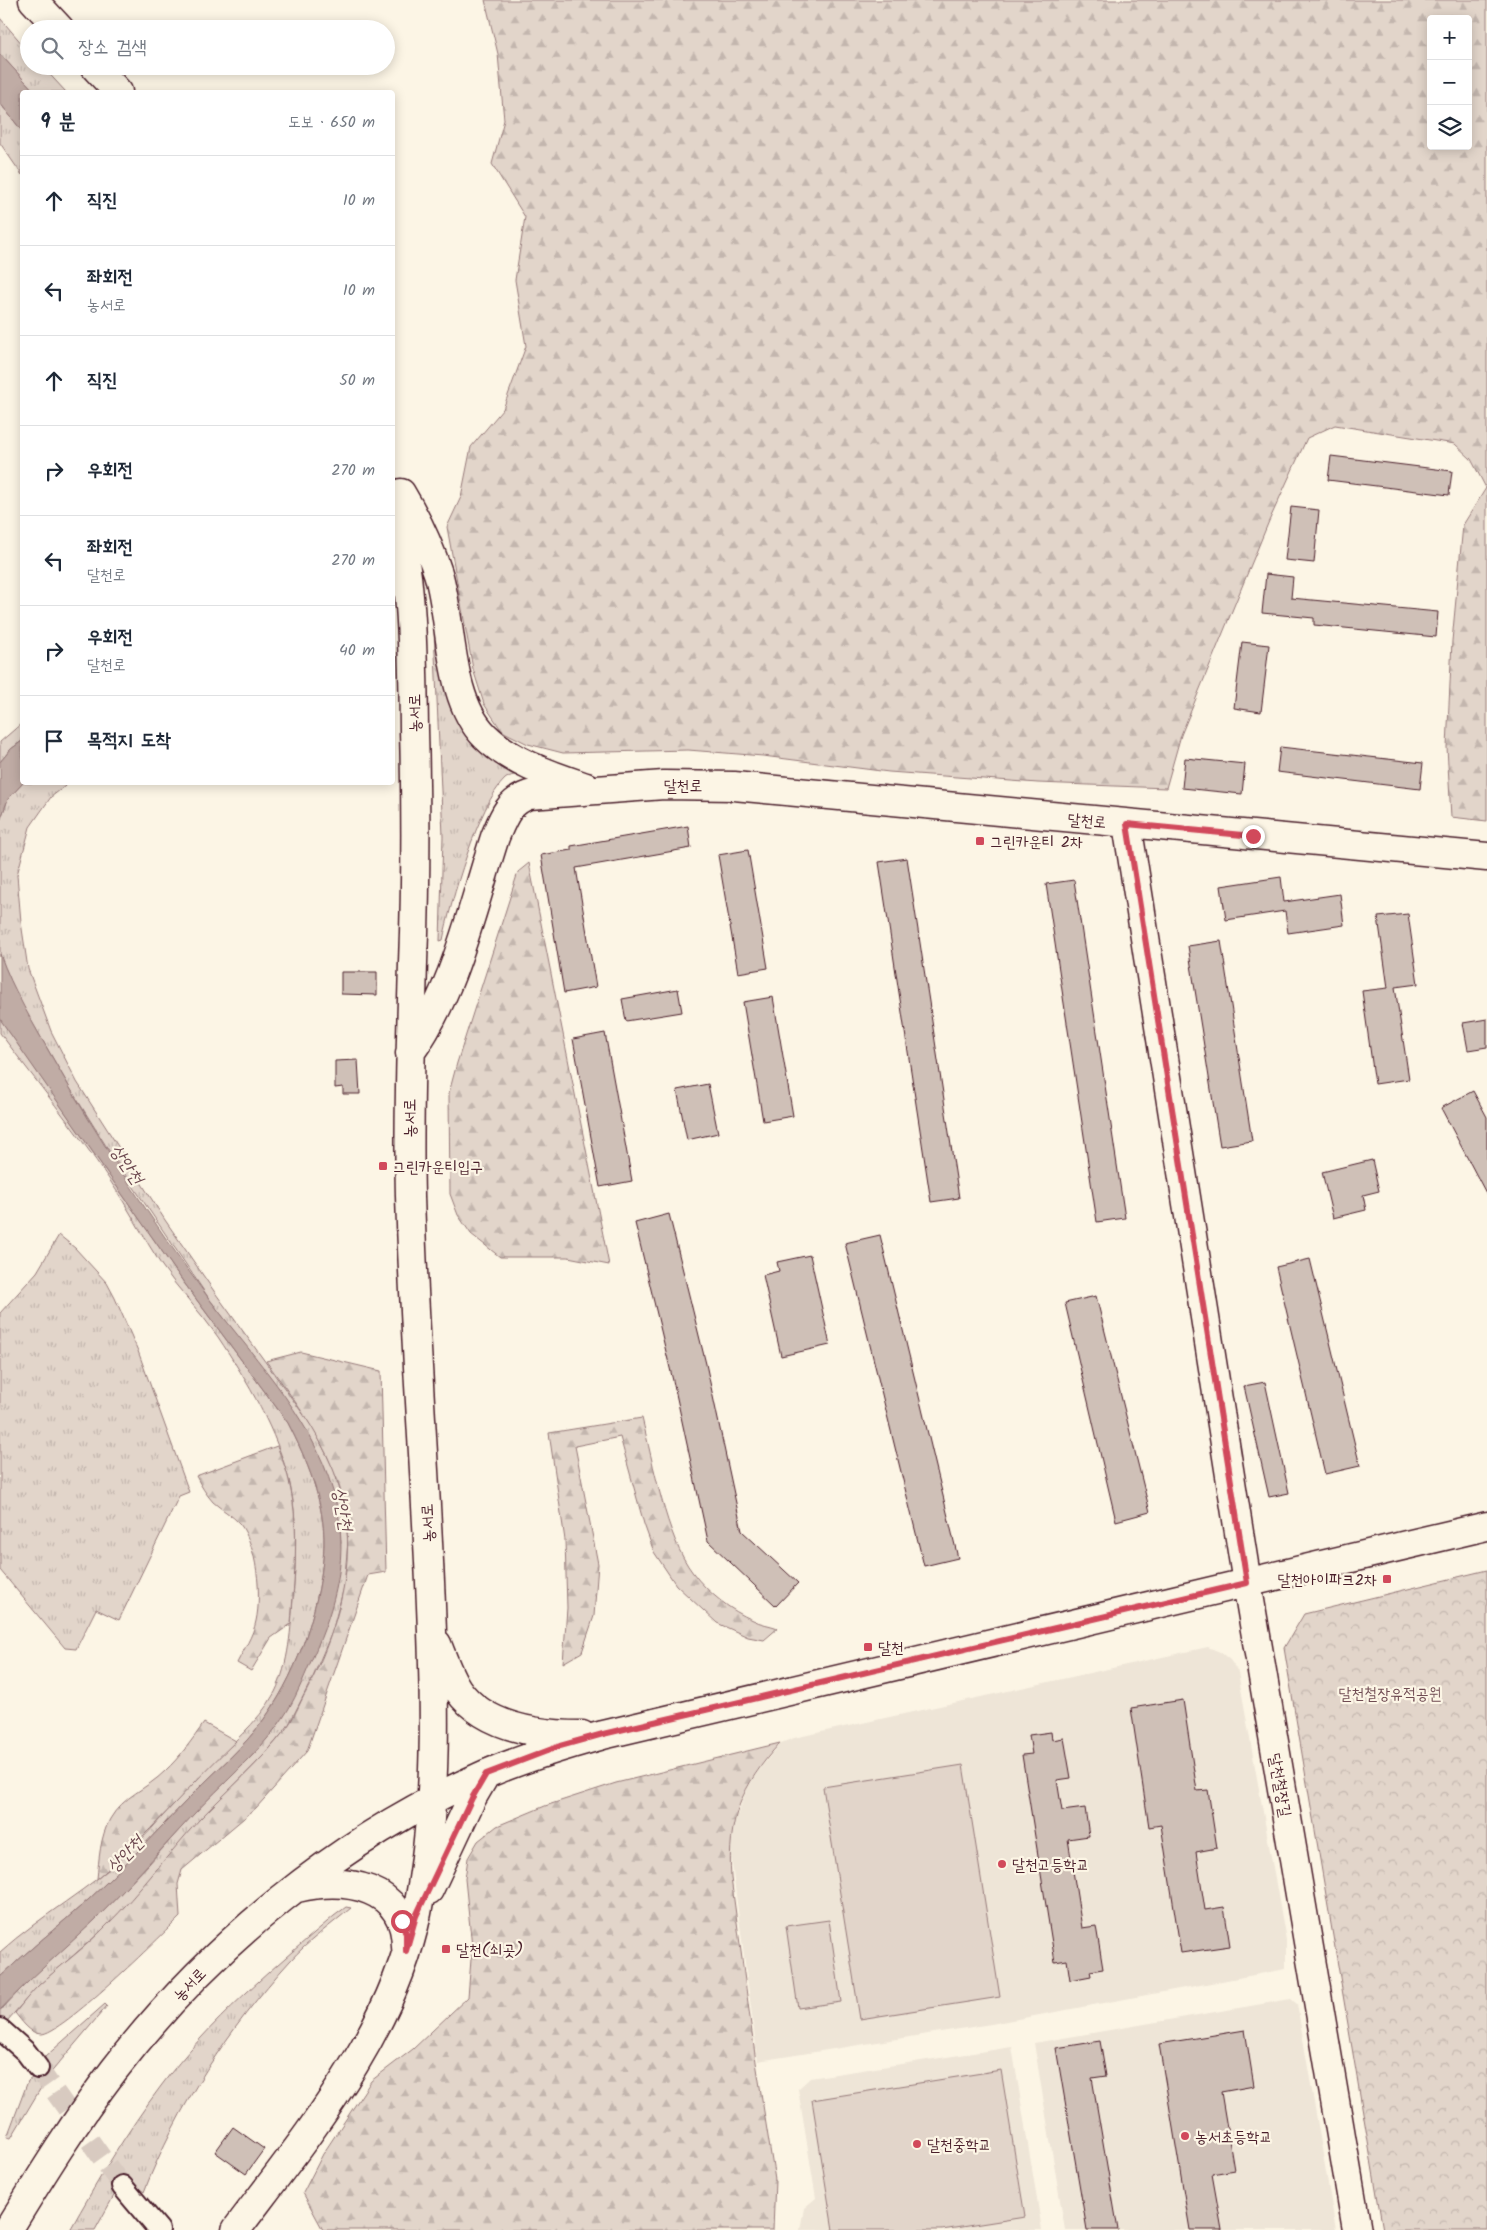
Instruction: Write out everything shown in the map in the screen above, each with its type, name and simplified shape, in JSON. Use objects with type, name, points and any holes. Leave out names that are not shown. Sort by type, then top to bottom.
[{"type":"street","points":[[33,0],[52,20]]},
{"type":"street","points":[[102,75],[116,90]]},
{"type":"street","points":[[395,485],[417,522],[438,574],[458,683],[470,716],[483,735],[502,751],[534,768],[595,790]]},
{"type":"street","name":"농서로","points":[[236,2230],[326,2108],[360,2053],[385,2005],[406,1951],[416,1916],[433,1799],[432,1631],[410,1198],[410,1053],[414,958],[415,782],[413,641],[410,592],[404,548],[395,510]]},
{"type":"street","name":"달천로","points":[[410,1053],[425,1033],[445,992],[495,837],[504,815],[513,803],[529,795],[664,784],[734,786],[1487,857]]},
{"type":"street","name":"달천로","points":[[1127,824],[1247,1583]]},
{"type":"street","points":[[433,1799],[486,1774],[560,1746],[603,1734],[1487,1526]]},
{"type":"street","name":"달천철장길","points":[[1247,1583],[1357,2230]]},
{"type":"street","points":[[432,1631],[458,1690],[476,1710],[492,1719],[532,1730],[567,1734],[603,1734]]},
{"type":"street","points":[[416,1916],[472,1798],[486,1774]]},
{"type":"street","name":"농서로","points":[[8,2230],[82,2113],[114,2069],[159,2016],[216,1957],[293,1889],[378,1830],[433,1799]]},
{"type":"street","points":[[293,1889],[321,1883],[347,1883],[358,1885],[383,1897],[393,1906],[402,1921],[406,1934],[406,1951]]},
{"type":"street","points":[[2,2030],[26,2052],[38,2068]]},
{"type":"street","points":[[122,2186],[159,2230]]},
{"type":"shaded area","points":[[0,54],[33,90],[20,90],[20,128],[0,103]]},
{"type":"shaded area","points":[[20,742],[21,785],[8,799],[0,821],[0,762],[11,749]]},
{"type":"shaded area","points":[[0,954],[17,993],[38,1032],[88,1119],[127,1181],[210,1300],[285,1397],[317,1449],[329,1477],[337,1507],[341,1549],[336,1589],[324,1629],[298,1690],[278,1725],[259,1749],[194,1814],[86,1929],[0,2010],[0,1977],[114,1875],[240,1748],[267,1715],[279,1697],[299,1656],[314,1612],[322,1567],[324,1529],[314,1482],[288,1423],[182,1280],[2,1022],[0,1018]]},
{"type":"shaded area","name":"달천고등학교","points":[[1208,1647],[1220,1652],[1230,1660],[1238,1672],[1286,1940],[1286,1969],[991,2024],[758,2061],[730,1850],[733,1826],[747,1789],[758,1771],[781,1743],[794,1738]]},
{"type":"shaded area","name":"농서초등학교","points":[[1291,1999],[1297,2004],[1336,2230],[1065,2230],[1034,2043]]},
{"type":"shaded area","name":"달천중학교","points":[[1012,2047],[1042,2230],[800,2230],[804,2208],[816,2198],[798,2089],[810,2078]]},
{"type":"green space","points":[[485,0],[1487,0],[1487,821],[1451,817],[1447,747],[1452,641],[1463,525],[1486,488],[1471,459],[1455,444],[1335,425],[1307,438],[1269,521],[1181,735],[1166,788],[1038,783],[889,772],[763,756],[688,750],[563,753],[528,744],[502,731],[484,704],[473,669],[447,527],[461,497],[471,447],[503,409],[526,346],[515,280],[525,217],[492,164],[504,120],[498,54]]},
{"type":"green space","points":[[0,18],[20,41],[20,75],[50,75],[64,90],[33,90],[0,54]]},
{"type":"green space","points":[[0,103],[20,128],[20,172],[0,143]]},
{"type":"green space","points":[[434,631],[438,631],[449,689],[524,773],[505,779],[495,791],[485,809],[467,855],[443,940],[440,941],[443,836]]},
{"type":"green space","points":[[20,725],[20,742],[11,749],[0,762],[0,742]]},
{"type":"green space","points":[[21,785],[66,785],[51,797],[30,827],[17,875],[28,969],[51,1031],[77,1082],[165,1220],[314,1429],[334,1470],[344,1504],[348,1541],[344,1587],[332,1632],[313,1677],[287,1728],[265,1754],[200,1820],[138,1893],[106,1927],[37,1987],[0,2029],[0,2010],[33,1976],[96,1919],[149,1864],[193,1814],[254,1754],[280,1722],[341,1543],[337,1507],[327,1475],[312,1441],[292,1409],[208,1297],[108,1149],[17,996],[0,956],[0,821],[8,799]]},
{"type":"green space","points":[[529,863],[609,1265],[568,1257],[500,1257],[471,1234],[458,1215],[450,1194],[449,1093],[518,872]]},
{"type":"green space","points":[[0,1018],[182,1280],[288,1423],[314,1482],[324,1529],[324,1545],[319,1589],[307,1634],[299,1656],[279,1697],[258,1727],[240,1748],[101,1888],[0,1977],[0,1952],[115,1865],[251,1725],[268,1704],[280,1681],[288,1646],[296,1541],[293,1498],[290,1484],[277,1445],[251,1389],[211,1328],[162,1266],[96,1160],[0,1033]]},
{"type":"green space","points":[[59,1235],[75,1248],[107,1283],[115,1298],[138,1351],[189,1492],[179,1496],[119,1620],[96,1609],[76,1649],[65,1648],[0,1570],[0,1313],[37,1272]]},
{"type":"green space","points":[[301,1352],[381,1371],[386,1572],[368,1575],[307,1751],[256,1808],[182,1870],[178,1884],[180,1917],[133,1963],[68,2019],[52,2030],[41,2034],[33,2032],[15,2013],[38,1986],[99,1933],[199,1820],[275,1742],[294,1716],[329,1639],[344,1583],[347,1554],[347,1526],[342,1497],[327,1454],[303,1413],[266,1361]]},
{"type":"green space","points":[[642,1418],[661,1499],[675,1540],[693,1573],[712,1594],[728,1606],[756,1621],[778,1628],[764,1640],[748,1637],[717,1623],[676,1585],[654,1552],[644,1524],[620,1437],[575,1446],[598,1564],[594,1616],[582,1652],[563,1663],[567,1608],[565,1540],[549,1433]]},
{"type":"green space","points":[[277,1446],[289,1481],[295,1520],[296,1538],[291,1624],[271,1638],[251,1671],[237,1663],[255,1627],[258,1610],[257,1571],[251,1545],[240,1524],[213,1502],[196,1476]]},
{"type":"green space","name":"달천철장유적공원","points":[[1487,1570],[1487,2230],[1383,2230],[1284,1648],[1304,1614]]},
{"type":"green space","points":[[204,1723],[236,1741],[133,1846],[97,1879],[100,1848],[104,1833],[115,1811],[128,1798],[170,1766]]},
{"type":"green space","points":[[780,1743],[755,1774],[746,1789],[734,1821],[730,1857],[731,1878],[756,2062],[775,2180],[773,2230],[323,2230],[303,2193],[323,2154],[371,2081],[413,2049],[468,1997],[472,1947],[465,1879],[468,1858],[478,1841],[497,1826],[545,1806],[616,1783]]},
{"type":"green space","points":[[963,1765],[1000,1997],[860,2019],[823,1787]]},
{"type":"green space","points":[[346,1907],[351,1908],[290,1961],[246,2013],[226,2041],[206,2070],[172,2129],[144,2192],[129,2181],[116,2192],[95,2230],[70,2230],[125,2138],[148,2103],[180,2062],[243,1996],[288,1955]]},
{"type":"green space","points":[[829,1920],[841,2002],[798,2008],[786,1926]]},
{"type":"green space","points":[[105,2004],[107,2006],[48,2076],[11,2138],[7,2137],[28,2081],[37,2074],[45,2057]]},
{"type":"green space","name":"달천중학교","points":[[1001,2070],[1025,2217],[942,2230],[833,2230],[812,2100]]},
{"type":"building","points":[[1331,456],[1452,471],[1449,495],[1328,480]]},
{"type":"building","points":[[1291,507],[1319,510],[1314,563],[1285,560]]},
{"type":"building","points":[[1266,574],[1293,577],[1291,598],[1438,612],[1436,637],[1314,625],[1314,618],[1262,613]]},
{"type":"building","points":[[1242,642],[1269,645],[1261,712],[1234,708]]},
{"type":"building","points":[[1280,747],[1423,763],[1420,789],[1277,772]]},
{"type":"building","points":[[1185,758],[1245,764],[1242,794],[1182,788]]},
{"type":"building","points":[[688,826],[691,848],[576,868],[596,987],[564,993],[541,855],[571,850],[571,846]]},
{"type":"building","points":[[748,850],[768,968],[738,973],[718,855]]},
{"type":"building","points":[[907,858],[959,1198],[931,1202],[879,862]]},
{"type":"building","points":[[1281,877],[1284,902],[1340,894],[1344,925],[1288,933],[1285,911],[1226,920],[1221,886]]},
{"type":"building","points":[[1074,880],[1125,1218],[1097,1222],[1046,884]]},
{"type":"building","points":[[1408,914],[1418,984],[1395,987],[1409,1079],[1375,1084],[1362,991],[1388,988],[1378,917]]},
{"type":"building","points":[[1221,941],[1252,1141],[1220,1146],[1188,946]]},
{"type":"building","points":[[341,972],[377,972],[377,995],[341,994]]},
{"type":"building","points":[[678,989],[682,1012],[626,1021],[622,999]]},
{"type":"building","points":[[773,997],[793,1116],[763,1121],[743,1002]]},
{"type":"building","points":[[1487,1019],[1487,1047],[1468,1050],[1463,1023]]},
{"type":"building","points":[[605,1033],[632,1181],[600,1187],[573,1039]]},
{"type":"building","points":[[358,1060],[360,1094],[343,1094],[343,1087],[335,1088],[335,1061]]},
{"type":"building","points":[[708,1084],[718,1133],[687,1140],[677,1090]]},
{"type":"building","points":[[1473,1091],[1487,1117],[1487,1195],[1441,1108]]},
{"type":"building","points":[[1372,1160],[1379,1191],[1363,1195],[1366,1210],[1333,1218],[1322,1172]]},
{"type":"building","points":[[669,1214],[706,1364],[742,1531],[798,1583],[776,1606],[708,1541],[675,1389],[635,1223]]},
{"type":"building","points":[[880,1235],[958,1558],[924,1566],[845,1243]]},
{"type":"building","points":[[810,1255],[830,1345],[781,1356],[763,1275],[779,1271],[777,1262]]},
{"type":"building","points":[[1310,1259],[1360,1466],[1325,1474],[1276,1267]]},
{"type":"building","points":[[1096,1296],[1150,1512],[1116,1521],[1065,1303]]},
{"type":"building","points":[[1265,1382],[1289,1493],[1269,1497],[1244,1386]]},
{"type":"building","points":[[1183,1700],[1197,1791],[1208,1790],[1217,1848],[1196,1852],[1205,1910],[1224,1907],[1230,1946],[1181,1953],[1161,1825],[1149,1827],[1131,1708]]},
{"type":"building","points":[[1051,1732],[1052,1740],[1064,1738],[1071,1778],[1057,1780],[1062,1811],[1085,1808],[1089,1836],[1068,1839],[1082,1928],[1096,1926],[1103,1969],[1090,1971],[1091,1976],[1070,1980],[1067,1960],[1055,1962],[1022,1755],[1032,1754],[1029,1735]]},
{"type":"building","points":[[1245,2030],[1254,2086],[1221,2092],[1234,2170],[1212,2174],[1222,2230],[1190,2230],[1159,2044]]},
{"type":"building","points":[[1100,2041],[1106,2076],[1092,2078],[1118,2230],[1087,2230],[1056,2048]]},
{"type":"building","points":[[233,2127],[264,2149],[246,2174],[215,2152]]},
{"type":"tunnel","points":[[38,2068],[122,2186]]},
{"type":"place","name":"그린카운티 2차","points":[[980,841]]},
{"type":"place","name":"그린카운티입구","points":[[383,1166]]},
{"type":"place","name":"달천아이파크2차","points":[[1387,1579]]},
{"type":"place","name":"달천","points":[[868,1647]]},
{"type":"place","name":"달천고등학교","points":[[1002,1864]]},
{"type":"place","name":"달천(쇠곳)","points":[[446,1949]]},
{"type":"place","name":"농서초등학교","points":[[1185,2136]]},
{"type":"place","name":"달천중학교","points":[[917,2144]]},
{"type":"route","points":[[402,1921],[406,1934],[406,1951],[416,1916],[440,1869],[472,1798],[486,1774],[525,1758],[603,1734],[1247,1583],[1127,824],[1253,836]]},
{"type":"water label","name":"상안천","points":[[127,1164]]},
{"type":"water label","name":"상안천","points":[[343,1509]]},
{"type":"water label","name":"상안천","points":[[125,1854]]}]
